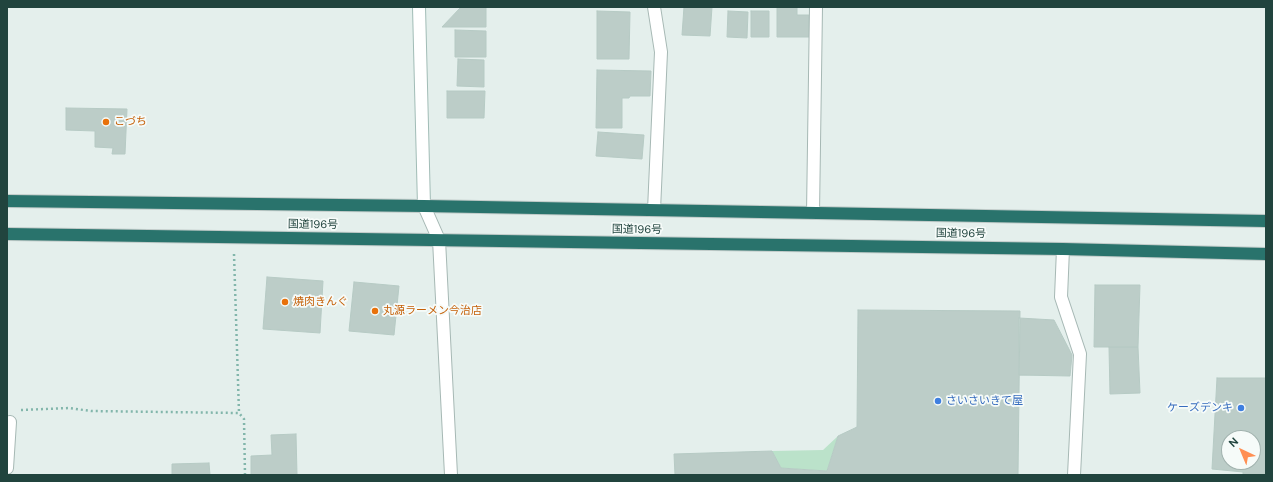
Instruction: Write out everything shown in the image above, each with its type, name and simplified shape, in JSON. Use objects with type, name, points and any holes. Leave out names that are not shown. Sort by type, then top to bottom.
[{"type":"highway","name":"国道196号","points":[[7,201],[424,206],[1266,221]]},
{"type":"highway","name":"国道196号","points":[[7,234],[1063,249],[1266,254]]},
{"type":"street","points":[[419,7],[424,206],[440,240],[451,475]]},
{"type":"street","points":[[654,7],[660,52],[654,210]]},
{"type":"street","points":[[813,213],[816,7]]},
{"type":"street","points":[[1063,249],[1061,297],[1080,354],[1074,475]]},
{"type":"street","points":[[7,468],[10,422]]},
{"type":"path","points":[[233,237],[239,413],[244,419],[245,475]]},
{"type":"path","points":[[10,422],[15,413],[23,408],[68,408],[91,411],[239,413]]},
{"type":"green space","points":[[838,436],[827,471],[781,468],[772,451],[823,450]]},
{"type":"building","points":[[461,7],[486,7],[486,27],[442,27]]},
{"type":"building","points":[[684,7],[712,7],[710,36],[682,35]]},
{"type":"building","points":[[777,7],[797,7],[797,15],[809,15],[809,37],[777,37]]},
{"type":"building","points":[[597,11],[630,12],[629,59],[597,59]]},
{"type":"building","points":[[728,11],[748,12],[747,38],[727,37]]},
{"type":"building","points":[[751,11],[769,11],[769,37],[751,37]]},
{"type":"building","points":[[455,30],[486,31],[486,57],[455,57]]},
{"type":"building","points":[[458,59],[484,60],[484,87],[457,86]]},
{"type":"building","points":[[597,70],[651,71],[650,96],[630,96],[629,98],[622,98],[622,128],[596,128]]},
{"type":"building","points":[[447,91],[485,91],[484,118],[447,118]]},
{"type":"building","points":[[66,108],[127,109],[125,154],[112,154],[113,148],[95,147],[95,131],[66,130]]},
{"type":"building","points":[[598,132],[644,135],[642,159],[596,156]]},
{"type":"building","points":[[267,277],[323,281],[320,333],[263,329]]},
{"type":"building","points":[[354,282],[399,286],[394,335],[349,331]]},
{"type":"building","points":[[1095,285],[1140,285],[1138,347],[1094,347]]},
{"type":"building","name":"さいさいきて屋","points":[[858,310],[1020,311],[1018,475],[675,475],[674,454],[772,451],[781,468],[827,471],[838,436],[857,427]]},
{"type":"building","points":[[1019,318],[1054,320],[1072,355],[1070,376],[1019,375]]},
{"type":"building","points":[[1109,347],[1138,347],[1140,393],[1110,394]]},
{"type":"building","name":"ケーズデンキ","points":[[1217,378],[1266,378],[1266,475],[1243,475],[1243,472],[1222,470],[1261,470],[1261,430],[1221,430],[1221,470],[1212,469]]},
{"type":"building","points":[[296,434],[297,475],[251,475],[251,456],[272,455],[271,435]]},
{"type":"building","points":[[209,463],[210,475],[172,475],[172,464]]},
{"type":"place","name":"こづち","points":[[106,122]]},
{"type":"place","name":"焼肉きんぐ","points":[[285,302]]},
{"type":"place","name":"丸源ラーメン今治店","points":[[375,311]]},
{"type":"place","name":"さいさいきて屋","points":[[938,401]]},
{"type":"place","name":"ケーズデンキ","points":[[1241,408]]}]
